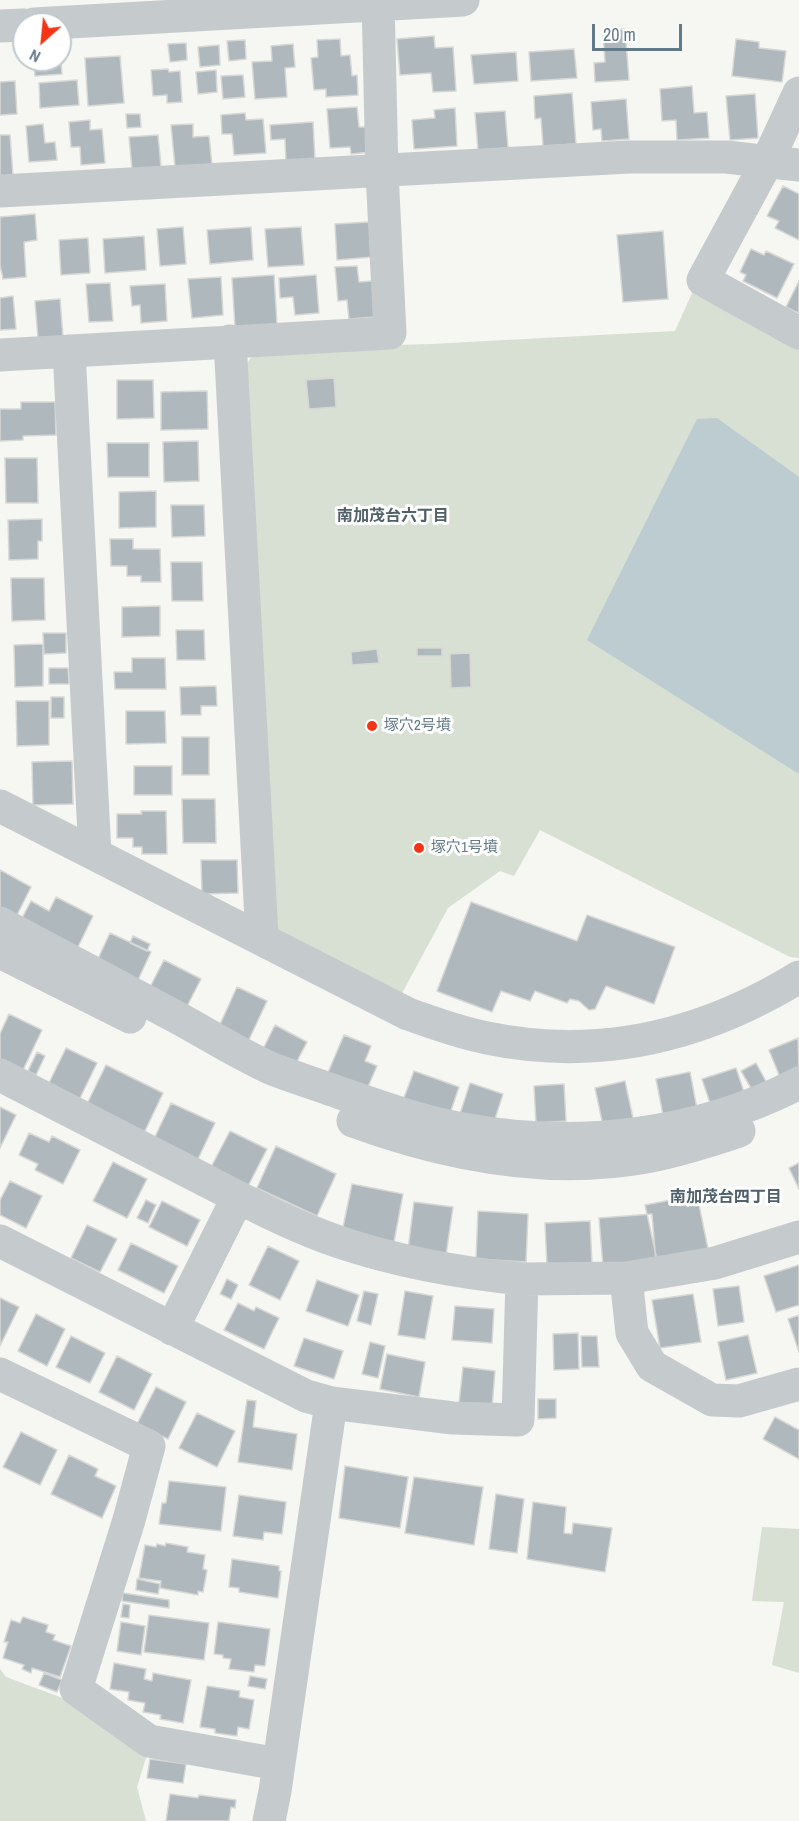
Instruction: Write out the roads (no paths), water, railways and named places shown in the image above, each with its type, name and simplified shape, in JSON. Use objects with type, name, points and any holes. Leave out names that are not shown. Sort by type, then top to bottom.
[{"type":"street","points":[[72,22],[378,2],[463,0]]},
{"type":"street","points":[[0,355],[390,333],[382,172],[378,2]]},
{"type":"street","points":[[799,93],[788,157],[703,280],[799,333]]},
{"type":"street","points":[[0,191],[629,157],[788,157]]},
{"type":"street","points":[[230,341],[262,938]]},
{"type":"street","points":[[69,351],[95,854]]},
{"type":"street","points":[[0,806],[408,1014],[447,1028],[487,1038],[528,1045],[568,1047],[610,1045],[652,1039],[732,1014],[799,977]]},
{"type":"street","points":[[0,922],[268,1067],[414,1118],[463,1129],[512,1136],[561,1138],[611,1136],[650,1131],[719,1115],[749,1105],[799,1083]]},
{"type":"street","points":[[0,952],[256,1080],[349,1119],[401,1138],[449,1151],[498,1160],[547,1163],[597,1162],[646,1157],[713,1139],[799,1106]]},
{"type":"street","points":[[0,1075],[287,1221],[317,1234],[390,1258],[477,1275],[522,1279],[626,1278],[715,1263],[799,1237]]},
{"type":"street","points":[[172,1329],[238,1197]]},
{"type":"street","points":[[0,1241],[306,1396],[331,1403],[453,1418],[518,1420],[522,1279]]},
{"type":"street","points":[[626,1278],[632,1333],[652,1366],[712,1400],[739,1401],[799,1384]]},
{"type":"street","points":[[0,1374],[149,1446],[129,1520],[76,1689],[149,1741],[278,1764]]},
{"type":"street","points":[[269,1821],[331,1403]]},
{"type":"place","name":"塚穴2号墳","points":[[372,726]]},
{"type":"place","name":"塚穴1号墳","points":[[419,848]]},
{"type":"district","name":"南加茂台六丁目","points":[[393,517]]},
{"type":"district","name":"南加茂台四丁目","points":[[726,1198]]}]
